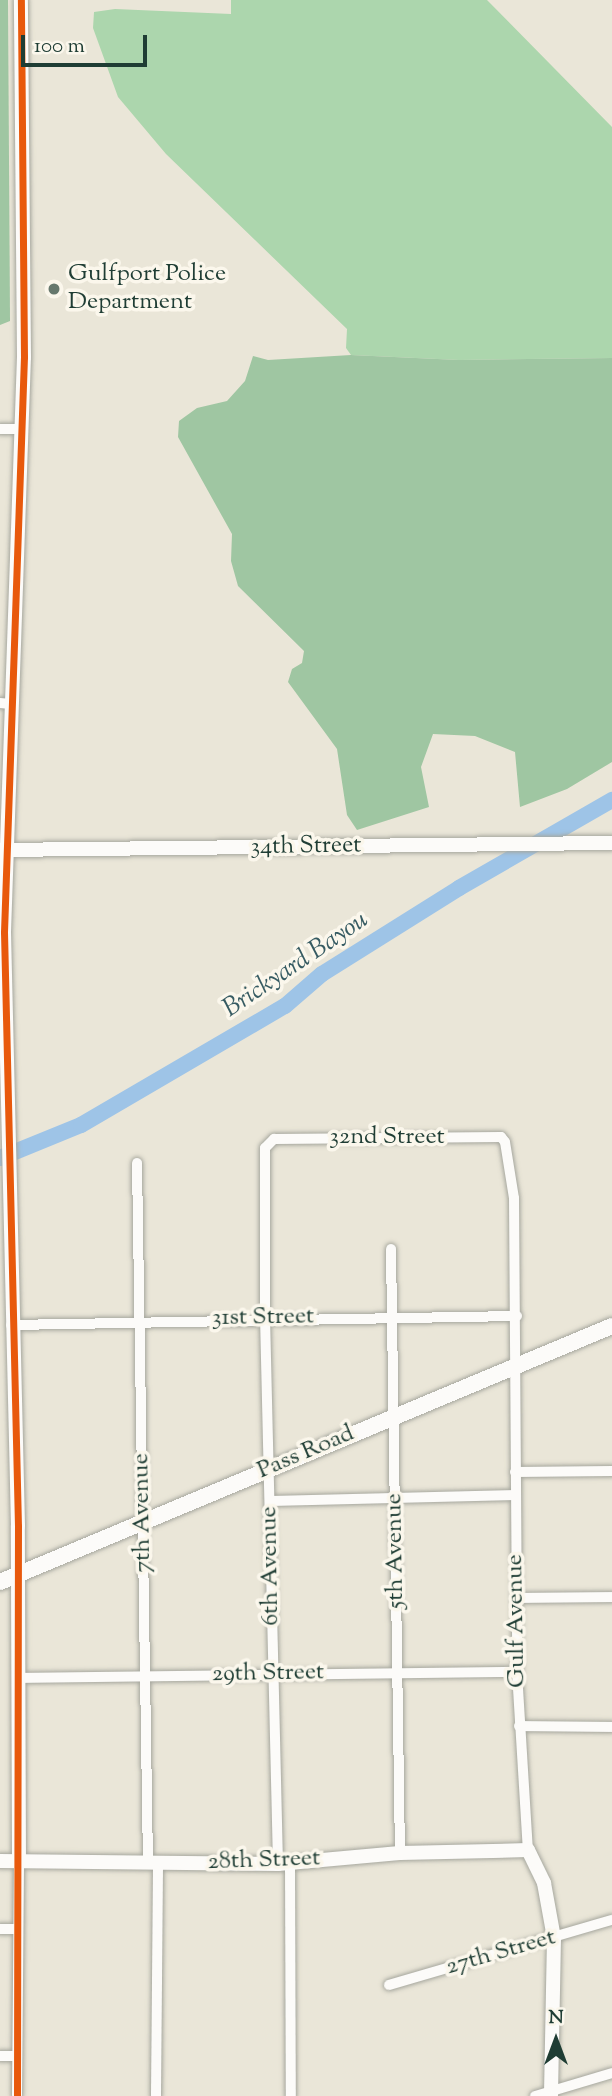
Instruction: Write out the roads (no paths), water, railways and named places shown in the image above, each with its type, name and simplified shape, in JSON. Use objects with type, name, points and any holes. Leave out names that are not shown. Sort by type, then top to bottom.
[{"type":"main road","name":"Pass Road","points":[[0,1582],[516,1363],[612,1326]]},
{"type":"street","points":[[18,2095],[18,1574],[10,1325],[3,850],[6,704],[22,429],[21,0]]},
{"type":"street","points":[[0,429],[22,429]]},
{"type":"street","name":"34th Street","points":[[3,850],[612,843]]},
{"type":"street","name":"32nd Street","points":[[267,1142],[501,1137],[505,1142]]},
{"type":"street","name":"6th Avenue","points":[[267,1142],[265,1318],[268,1469],[271,1501],[273,1674],[284,1864]]},
{"type":"street","name":"Gulf Avenue","points":[[505,1142],[514,1198],[517,1316],[515,1472],[519,1726],[528,1850],[544,1883],[554,1938],[551,2094]]},
{"type":"street","name":"7th Avenue","points":[[137,1163],[145,1675],[153,1863]]},
{"type":"street","name":"5th Avenue","points":[[391,1249],[400,1853]]},
{"type":"street","name":"31st Street","points":[[10,1325],[265,1318],[517,1316]]},
{"type":"street","points":[[515,1472],[612,1471]]},
{"type":"street","points":[[271,1501],[516,1495]]},
{"type":"street","points":[[517,1598],[612,1597]]},
{"type":"street","name":"29th Street","points":[[19,1678],[517,1672]]},
{"type":"street","points":[[519,1726],[612,1727]]},
{"type":"street","name":"28th Street","points":[[0,1861],[284,1864],[400,1853],[528,1850]]},
{"type":"street","points":[[153,1863],[156,2096]]},
{"type":"street","points":[[284,1864],[291,2096]]},
{"type":"street","name":"27th Street","points":[[389,1985],[612,1920]]},
{"type":"street","points":[[0,1929],[18,1929]]},
{"type":"street","points":[[0,2056],[17,2056]]},
{"type":"street","points":[[535,2096],[551,2094],[612,2073]]},
{"type":"waterway","name":"Brickyard Bayou","points":[[0,1158],[81,1125],[285,1006],[322,974],[459,888],[612,800]]},
{"type":"place","name":"Gulfport Police Department","points":[[54,289]]}]
